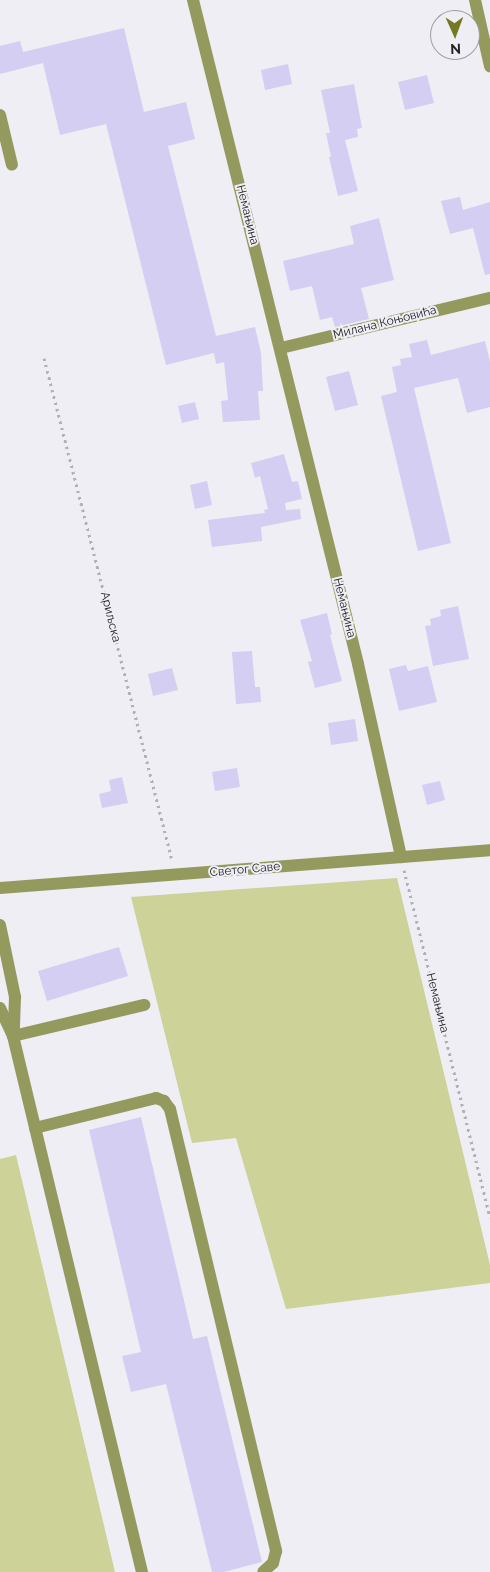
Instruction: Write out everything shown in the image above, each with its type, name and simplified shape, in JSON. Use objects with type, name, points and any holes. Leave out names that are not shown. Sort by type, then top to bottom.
[{"type":"street","name":"Немањина","points":[[193,0],[358,664],[400,857]]},
{"type":"street","points":[[475,0],[490,66]]},
{"type":"street","points":[[0,115],[12,165]]},
{"type":"street","name":"Милана Коњовића","points":[[281,348],[490,298]]},
{"type":"street","name":"Светог Саве","points":[[0,888],[176,876],[490,850]]},
{"type":"street","points":[[0,925],[15,997],[14,1036]]},
{"type":"street","points":[[14,1036],[144,1005]]},
{"type":"street","points":[[0,1008],[14,1036],[142,1572]]},
{"type":"street","points":[[35,1128],[156,1098],[164,1101],[170,1109],[276,1552],[273,1563],[263,1572]]},
{"type":"path","name":"Ариљска","points":[[44,358],[176,876]]},
{"type":"path","name":"Немањина","points":[[400,857],[490,1218]]},
{"type":"green space","points":[[397,878],[490,1265],[490,1283],[286,1309],[236,1138],[192,1143],[131,897]]},
{"type":"green space","points":[[16,1155],[115,1572],[0,1572],[0,1159]]},
{"type":"building","points":[[124,28],[144,112],[186,102],[195,139],[168,146],[216,336],[255,327],[261,353],[263,391],[258,391],[260,420],[223,422],[221,401],[228,400],[224,362],[216,364],[214,353],[166,365],[106,124],[60,135],[43,63],[0,74],[0,46],[20,41],[23,52]]},
{"type":"building","points":[[288,64],[292,84],[265,90],[261,70]]},
{"type":"building","points":[[427,75],[434,103],[405,110],[398,82]]},
{"type":"building","points":[[354,84],[362,128],[357,129],[358,137],[345,140],[358,191],[338,196],[329,157],[331,157],[326,133],[330,133],[321,90]]},
{"type":"building","points":[[460,197],[463,210],[490,202],[490,274],[485,275],[473,228],[450,234],[441,201]]},
{"type":"building","points":[[379,218],[394,280],[361,288],[369,319],[335,327],[332,317],[320,320],[312,286],[290,291],[283,261],[354,244],[350,226]]},
{"type":"building","points":[[427,340],[431,355],[485,341],[490,361],[490,407],[467,413],[458,378],[414,388],[451,543],[418,551],[381,396],[397,392],[392,367],[401,365],[400,359],[412,357],[409,344]]},
{"type":"building","points":[[349,371],[358,405],[335,411],[326,377]]},
{"type":"building","points":[[195,402],[199,419],[182,423],[178,406]]},
{"type":"building","points":[[284,454],[292,482],[298,481],[302,499],[285,503],[286,510],[300,509],[301,519],[261,527],[262,541],[212,547],[208,520],[265,513],[264,510],[268,509],[260,476],[255,478],[251,463]]},
{"type":"building","points":[[207,481],[212,505],[195,509],[190,485]]},
{"type":"building","points":[[458,606],[469,659],[433,666],[425,626],[431,625],[430,619],[441,616],[440,610]]},
{"type":"building","points":[[327,613],[332,634],[330,635],[342,681],[315,688],[308,662],[312,661],[300,620]]},
{"type":"building","points":[[252,651],[255,687],[260,687],[261,702],[236,704],[232,652]]},
{"type":"building","points":[[406,665],[408,671],[428,666],[437,702],[399,711],[389,669]]},
{"type":"building","points":[[172,668],[178,690],[153,696],[148,674]]},
{"type":"building","points":[[355,719],[358,741],[331,745],[328,723]]},
{"type":"building","points":[[237,768],[240,787],[215,791],[212,772]]},
{"type":"building","points":[[122,777],[128,803],[102,808],[99,794],[111,791],[109,780]]},
{"type":"building","points":[[440,781],[445,800],[427,805],[422,785]]},
{"type":"building","points":[[119,947],[128,976],[47,1001],[38,971]]},
{"type":"building","points":[[141,1117],[193,1339],[207,1336],[262,1562],[224,1572],[212,1572],[166,1384],[131,1392],[122,1356],[141,1352],[89,1130]]}]
